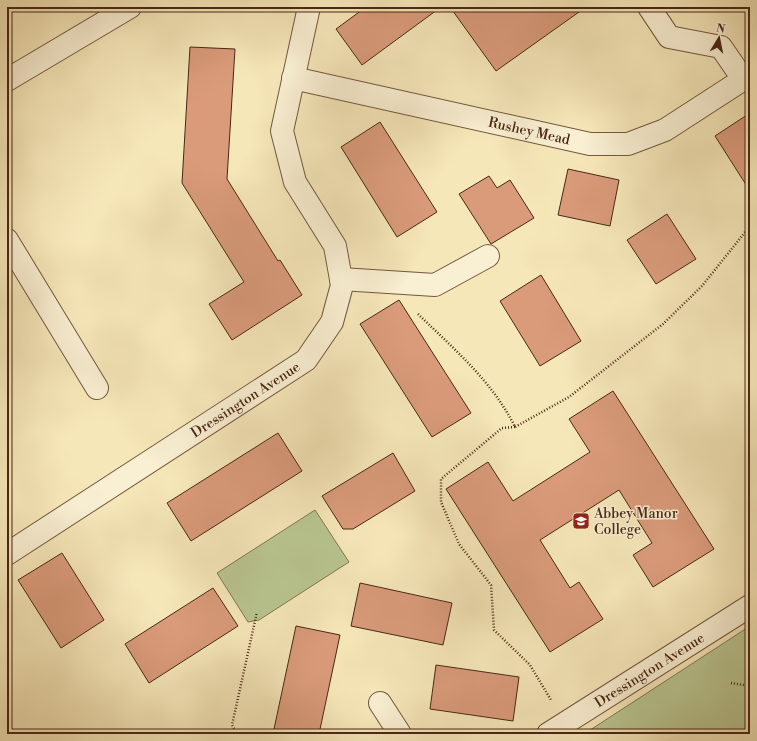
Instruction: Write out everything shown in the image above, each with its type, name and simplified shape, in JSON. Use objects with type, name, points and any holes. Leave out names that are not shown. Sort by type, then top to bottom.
[{"type":"street","points":[[7,80],[130,7]]},
{"type":"street","name":"Dressington Avenue","points":[[7,554],[306,360],[332,322],[342,285],[336,246],[296,182],[282,131],[309,7]]},
{"type":"street","points":[[649,7],[669,37],[721,47],[747,77]]},
{"type":"street","name":"Rushey Mead","points":[[293,78],[590,144],[628,144],[665,130],[747,77]]},
{"type":"street","points":[[7,240],[96,388]]},
{"type":"street","points":[[340,279],[435,285],[488,256]]},
{"type":"street","name":"Dressington Avenue","points":[[556,729],[750,606]]},
{"type":"street","points":[[380,703],[400,734]]},
{"type":"path","points":[[556,729],[530,665],[494,630],[491,585],[459,544],[441,502],[441,479],[502,428],[515,427],[569,397],[663,324],[702,286],[750,226]]},
{"type":"path","points":[[415,311],[477,371],[507,410],[515,427]]},
{"type":"path","points":[[237,734],[232,725],[257,612]]},
{"type":"path","points":[[731,682],[750,686]]},
{"type":"green space","points":[[315,510],[349,562],[259,620],[248,622],[217,573]]},
{"type":"green space","points":[[750,626],[750,734],[584,734]]},
{"type":"building","points":[[366,7],[441,7],[362,65],[336,29]]},
{"type":"building","points":[[450,7],[586,7],[496,71]]},
{"type":"building","points":[[190,47],[235,49],[227,179],[278,261],[280,260],[302,295],[232,340],[209,304],[244,282],[182,183]]},
{"type":"building","points":[[750,113],[750,191],[715,136]]},
{"type":"building","points":[[380,122],[437,212],[397,237],[341,147]]},
{"type":"building","points":[[568,169],[619,180],[610,226],[558,215]]},
{"type":"building","points":[[489,176],[497,188],[510,180],[534,218],[491,244],[459,194]]},
{"type":"building","points":[[667,214],[696,259],[656,284],[627,240]]},
{"type":"building","points":[[541,275],[581,341],[540,366],[500,301]]},
{"type":"building","points":[[399,300],[471,413],[432,437],[360,324]]},
{"type":"building","name":"Abbey Manor College","points":[[613,391],[714,549],[653,587],[633,555],[652,543],[619,490],[540,540],[570,588],[579,582],[603,619],[550,652],[446,489],[488,462],[513,501],[590,452],[569,419]]},
{"type":"building","points":[[278,433],[302,471],[191,541],[167,503]]},
{"type":"building","points":[[393,453],[415,491],[353,529],[343,529],[322,496]]},
{"type":"building","points":[[62,553],[104,620],[61,648],[18,580]]},
{"type":"building","points":[[360,583],[452,603],[443,645],[351,626]]},
{"type":"building","points":[[213,588],[238,626],[149,683],[125,644]]},
{"type":"building","points":[[296,626],[340,635],[319,734],[296,734],[274,729]]},
{"type":"building","points":[[436,665],[519,677],[513,721],[430,709]]},
{"type":"place","name":"Abbey Manor College","points":[[581,521]]}]
